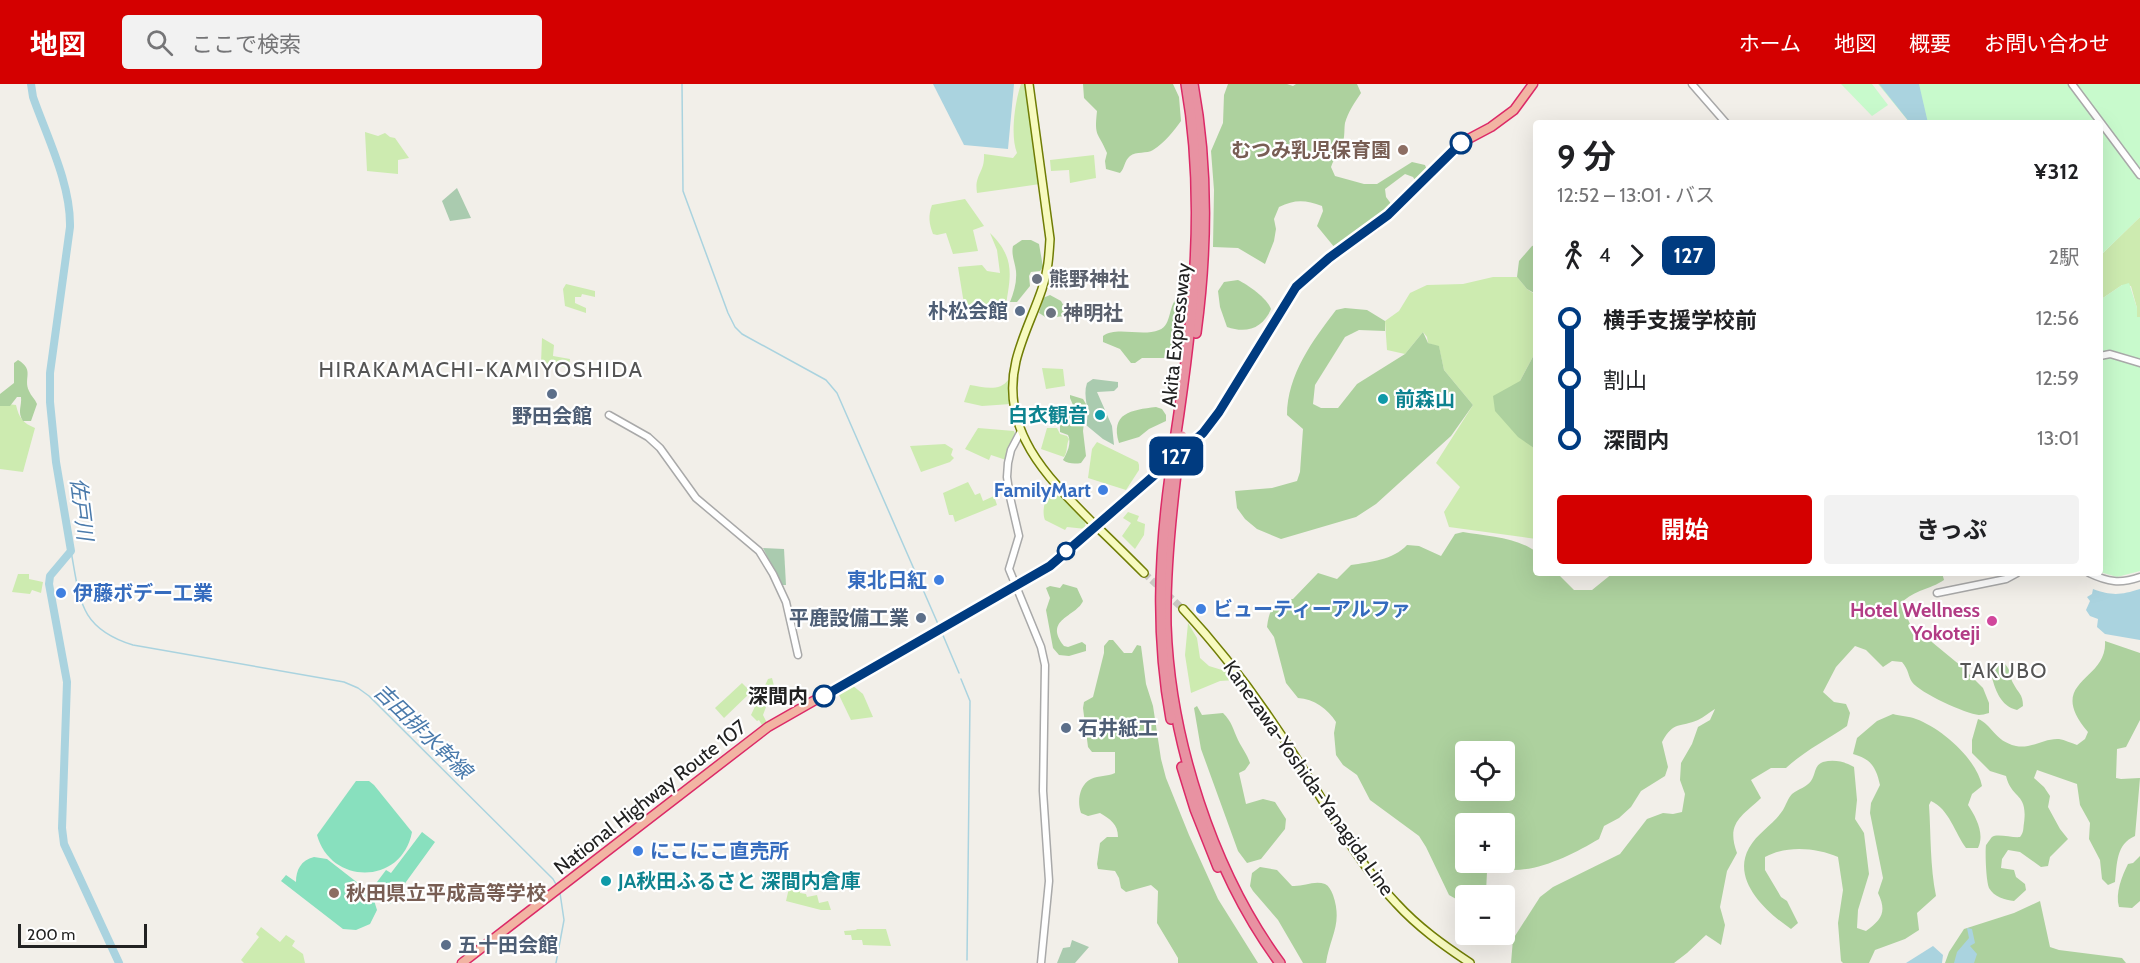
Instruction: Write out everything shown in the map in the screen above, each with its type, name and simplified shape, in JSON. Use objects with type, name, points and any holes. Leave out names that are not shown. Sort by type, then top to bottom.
[{"type":"highway","name":"Akita Expressway","points":[[1179,438],[1196,261],[1197,209],[1194,148],[1186,84]]},
{"type":"highway","name":"Akita Expressway","points":[[1193,84],[1201,148],[1203,230],[1198,320],[1163,527],[1159,599],[1166,692],[1174,732],[1195,809],[1220,870],[1244,918],[1272,963]]},
{"type":"highway","name":"National Highway Route 107","points":[[462,963],[768,727],[1050,566],[1203,433],[1219,412],[1296,287],[1308,275],[1375,226],[1407,198],[1459,144],[1491,127],[1514,110],[1533,84]]},
{"type":"highway","name":"Akita Expressway","points":[[1173,475],[1166,627],[1180,731],[1201,807],[1226,868],[1250,914],[1280,963]]},
{"type":"main road","points":[[1029,84],[1050,239],[1046,274],[1020,345],[1013,376],[1013,399],[1021,430],[1030,451],[1042,468],[1144,573]]},
{"type":"main road","name":"Kanezawa-Yoshida-Yanagida Line","points":[[1183,609],[1212,640],[1255,697],[1351,844],[1388,893],[1431,936],[1470,963]]},
{"type":"street","points":[[1692,84],[1723,120]]},
{"type":"street","points":[[2072,84],[2099,120]]},
{"type":"street","points":[[2103,125],[2140,175]]},
{"type":"street","points":[[2103,355],[2110,354],[2140,363]]},
{"type":"street","points":[[609,415],[648,437],[660,448],[701,503],[750,541],[759,551],[786,602],[798,656]]},
{"type":"street","points":[[1021,430],[1011,450],[1007,477],[1019,536],[1009,568],[1041,647],[1045,665],[1044,791],[1049,881],[1041,963]]},
{"type":"street","points":[[1937,593],[2012,576]]},
{"type":"street","points":[[2097,576],[2121,583],[2140,577]]},
{"type":"green space","points":[[1021,84],[1026,84],[1040,184],[977,193],[976,187],[984,154],[1013,158],[1017,153],[1014,118]]},
{"type":"green space","points":[[1083,84],[1173,84],[1179,97],[1181,121],[1169,137],[1153,150],[1130,156],[1120,173],[1106,169],[1107,153],[1096,130],[1097,111],[1084,98]]},
{"type":"green space","points":[[1228,84],[1287,84],[1293,86],[1296,84],[1357,84],[1361,93],[1346,119],[1343,142],[1331,167],[1335,176],[1364,184],[1377,184],[1412,162],[1425,165],[1427,170],[1416,182],[1413,177],[1405,174],[1385,189],[1386,197],[1392,205],[1381,216],[1335,248],[1317,226],[1323,211],[1322,206],[1301,201],[1279,207],[1274,219],[1276,229],[1274,241],[1265,264],[1238,248],[1213,247],[1214,190],[1211,151],[1223,123],[1224,95]]},
{"type":"green space","points":[[1841,84],[1872,84],[1888,105],[1872,116]]},
{"type":"green space","points":[[1878,84],[2140,84],[2140,217],[2103,253],[2103,120],[1908,120]]},
{"type":"green space","points":[[365,132],[378,136],[385,133],[395,138],[409,158],[398,160],[398,174],[367,171]]},
{"type":"green space","points":[[1094,155],[1096,178],[1070,183],[1069,170],[1051,171],[1050,160]]},
{"type":"green space","points":[[457,188],[471,218],[450,221],[442,201]]},
{"type":"green space","points":[[965,199],[984,226],[973,230],[978,251],[953,254],[946,233],[933,234],[930,213],[932,205]]},
{"type":"green space","points":[[2140,217],[2140,317],[2136,318],[2137,308],[2131,286],[2122,285],[2103,298],[2103,253]]},
{"type":"green space","points":[[990,233],[999,242],[1010,269],[1005,311],[966,306],[963,298],[958,267],[982,265],[987,271],[1000,273],[997,250]]},
{"type":"green space","points":[[1022,240],[1031,240],[1039,244],[1043,267],[1040,271],[1031,272],[1030,286],[1017,302],[1010,302],[1016,279],[1013,246]]},
{"type":"green space","points":[[1532,246],[1533,292],[1517,277],[1519,261]]},
{"type":"green space","points":[[1493,277],[1517,277],[1533,293],[1533,357],[1520,381],[1533,443],[1533,539],[1449,527],[1444,512],[1460,487],[1436,463],[1473,405],[1444,370],[1439,347],[1428,343],[1423,332],[1405,354],[1387,350],[1385,321],[1399,311],[1410,293],[1427,285],[1463,284]]},
{"type":"green space","points":[[1238,280],[1252,288],[1271,309],[1264,321],[1254,328],[1241,330],[1227,327],[1220,307],[1218,291],[1224,282]]},
{"type":"green space","points":[[2129,283],[2137,308],[2137,317],[2140,317],[2140,571],[2117,577],[2103,573],[2103,298]]},
{"type":"green space","points":[[566,284],[595,291],[595,297],[582,294],[581,297],[575,297],[575,303],[586,308],[586,313],[565,306],[563,289]]},
{"type":"green space","points":[[1050,295],[1061,301],[1066,310],[1065,316],[1047,318],[1039,313],[1043,298]]},
{"type":"green space","points":[[1180,295],[1184,298],[1182,330],[1178,346],[1170,358],[1142,358],[1131,363],[1120,349],[1103,342],[1103,336],[1108,333],[1159,330],[1166,324],[1173,304]]},
{"type":"green space","points":[[1345,308],[1367,310],[1385,321],[1385,331],[1359,330],[1345,337],[1315,385],[1313,404],[1321,408],[1338,408],[1357,384],[1405,354],[1423,332],[1428,343],[1439,346],[1444,370],[1473,405],[1451,436],[1376,504],[1356,517],[1281,539],[1257,529],[1245,519],[1237,508],[1235,491],[1272,488],[1297,481],[1300,472],[1303,429],[1287,415],[1291,386],[1296,372],[1319,333],[1336,310]]},
{"type":"green space","points":[[542,338],[554,345],[553,356],[570,359],[569,368],[541,363]]},
{"type":"green space","points":[[1533,357],[1533,447],[1518,437],[1495,411],[1493,396],[1520,381]]},
{"type":"green space","points":[[18,360],[26,367],[30,393],[37,404],[31,421],[23,421],[21,418],[21,397],[17,397],[10,406],[0,406],[0,394],[14,383],[14,363]]},
{"type":"green space","points":[[1042,368],[1063,369],[1065,386],[1046,389]]},
{"type":"green space","points":[[1093,379],[1118,382],[1118,387],[1114,391],[1097,392],[1112,426],[1114,445],[1086,425],[1088,414],[1085,393],[1087,383]]},
{"type":"green space","points":[[1010,380],[1011,404],[982,406],[964,402],[970,385],[996,387],[1005,384]]},
{"type":"green space","points":[[1070,395],[1083,399],[1086,404],[1083,431],[1086,456],[1081,463],[1063,460],[1069,441],[1068,435],[1060,432],[1060,409],[1072,407]]},
{"type":"green space","points":[[0,403],[16,405],[22,420],[35,428],[23,472],[0,469]]},
{"type":"green space","points":[[1156,407],[1162,409],[1166,415],[1166,421],[1139,437],[1119,443],[1117,425],[1120,419],[1131,412]]},
{"type":"green space","points":[[978,428],[1014,431],[1016,436],[1006,460],[991,455],[989,460],[965,449]]},
{"type":"green space","points":[[1047,428],[1057,428],[1060,434],[1069,439],[1064,457],[1041,449]]},
{"type":"green space","points":[[1097,442],[1138,462],[1139,470],[1126,490],[1088,478],[1092,449]]},
{"type":"green space","points":[[945,444],[953,449],[951,455],[954,458],[950,462],[921,472],[910,446]]},
{"type":"green space","points":[[968,482],[975,495],[980,493],[983,501],[994,496],[997,505],[955,522],[953,515],[949,515],[943,493]]},
{"type":"green space","points":[[1053,487],[1085,522],[1086,529],[1067,527],[1065,530],[1045,520],[1045,503]]},
{"type":"green space","points":[[1128,512],[1139,516],[1137,521],[1145,524],[1144,535],[1135,549],[1122,536],[1131,523],[1123,518]]},
{"type":"green space","points":[[1463,532],[1511,540],[1533,550],[1533,576],[1560,576],[1574,590],[1592,590],[1609,576],[1943,576],[1944,580],[1912,595],[1901,603],[1910,624],[1961,666],[1983,688],[1989,703],[1989,713],[1973,714],[1924,692],[1912,682],[1902,662],[1892,661],[1883,667],[1866,650],[1855,646],[1836,667],[1823,692],[1834,702],[1846,704],[1850,713],[1847,726],[1786,768],[1771,768],[1751,780],[1761,798],[1737,821],[1734,827],[1734,843],[1737,853],[1727,871],[1720,907],[1725,925],[1721,945],[1706,935],[1674,963],[1511,963],[1515,936],[1540,897],[1553,887],[1620,854],[1647,819],[1663,813],[1682,812],[1685,794],[1680,780],[1681,763],[1692,744],[1698,727],[1710,720],[1715,709],[1698,720],[1670,730],[1662,742],[1668,767],[1665,776],[1641,791],[1631,807],[1619,818],[1604,826],[1599,839],[1547,864],[1515,870],[1515,813],[1455,813],[1455,873],[1487,873],[1486,885],[1455,885],[1455,898],[1449,895],[1419,836],[1370,800],[1357,775],[1343,765],[1336,755],[1334,733],[1336,722],[1333,717],[1315,703],[1298,698],[1286,683],[1274,637],[1267,627],[1269,615],[1274,606],[1281,601],[1293,599],[1318,573],[1337,579],[1351,565],[1388,557],[1407,545],[1419,546],[1441,556],[1455,534]]},
{"type":"green space","points":[[763,548],[784,549],[786,585],[781,585]]},
{"type":"green space","points":[[18,574],[29,574],[29,579],[43,582],[41,593],[32,590],[30,594],[12,592]]},
{"type":"green space","points":[[1063,584],[1077,588],[1083,601],[1063,619],[1057,630],[1058,637],[1064,646],[1068,647],[1082,642],[1086,645],[1086,651],[1069,656],[1059,655],[1053,648],[1046,610],[1050,598],[1046,588],[1050,586],[1060,588]]},
{"type":"green space","points":[[1188,623],[1197,638],[1200,658],[1209,666],[1222,670],[1226,667],[1236,680],[1220,681],[1191,693],[1185,655]]},
{"type":"green space","points":[[1109,640],[1113,640],[1124,653],[1132,653],[1137,645],[1141,646],[1146,684],[1153,706],[1166,778],[1218,899],[1258,963],[1178,963],[1178,958],[1157,923],[1158,891],[1151,885],[1126,892],[1121,888],[1115,871],[1098,869],[1100,843],[1107,837],[1118,837],[1118,832],[1113,822],[1100,813],[1088,816],[1081,813],[1079,799],[1087,782],[1115,773],[1115,752],[1092,752],[1088,747],[1083,708],[1084,702],[1093,697],[1104,646]]},
{"type":"green space","points":[[2105,641],[2140,653],[2140,720],[2126,747],[2117,749],[2116,778],[2140,778],[2135,836],[2121,849],[2115,882],[2108,885],[2102,879],[2100,860],[2089,839],[2090,823],[2080,805],[2077,784],[2037,770],[2034,778],[2050,796],[2048,807],[2068,839],[2050,857],[2048,866],[2041,867],[2020,852],[2008,850],[2002,859],[2001,868],[2014,870],[2016,877],[2025,884],[2026,890],[2014,901],[2007,900],[1994,894],[1989,888],[1986,845],[1994,836],[2020,837],[2023,830],[2024,806],[2006,776],[1990,771],[1972,753],[1972,740],[1978,719],[1983,721],[1998,737],[2016,746],[2022,747],[2059,739],[2077,745],[2085,739],[2088,732],[2076,715],[2073,702],[2075,691],[2103,655]]},
{"type":"green space","points":[[2000,664],[2005,664],[2007,667],[2022,699],[2023,706],[2017,710],[2002,701],[1994,685],[1991,674]]},
{"type":"green space","points":[[772,678],[774,686],[763,715],[768,725],[763,727],[759,720],[757,721],[751,715],[768,679]]},
{"type":"green space","points":[[742,683],[751,692],[724,718],[715,708]]},
{"type":"green space","points":[[852,685],[863,694],[873,717],[851,720],[838,693]]},
{"type":"green space","points":[[1197,706],[1202,715],[1223,713],[1246,754],[1250,763],[1245,770],[1239,773],[1246,804],[1263,799],[1275,802],[1286,819],[1285,829],[1261,859],[1247,863],[1238,851],[1201,749],[1194,708]]},
{"type":"green space","points":[[1893,714],[1913,718],[1936,729],[1966,755],[1973,765],[1982,786],[1972,794],[1968,805],[1979,826],[1980,843],[1978,848],[1966,848],[1947,815],[1931,801],[1929,805],[1931,851],[1936,896],[1917,913],[1919,930],[1905,939],[1875,950],[1869,963],[1843,963],[1838,923],[1843,890],[1838,857],[1811,850],[1792,849],[1765,857],[1765,870],[1781,897],[1787,901],[1798,923],[1791,929],[1771,914],[1754,894],[1744,872],[1745,860],[1753,842],[1779,815],[1792,794],[1809,783],[1820,763],[1836,761],[1851,765],[1854,767],[1857,800],[1855,819],[1864,833],[1869,874],[1858,910],[1857,928],[1866,931],[1876,923],[1882,910],[1878,893],[1883,878],[1870,813],[1871,803],[1880,785],[1872,765],[1864,758],[1853,754],[1857,738],[1877,721]]},
{"type":"green space","points":[[356,781],[369,781],[374,785],[412,832],[406,849],[395,862],[381,870],[366,872],[351,870],[336,864],[325,852],[317,835]]},
{"type":"green space","points":[[422,832],[435,842],[390,904],[371,890],[386,870],[391,873]]},
{"type":"green space","points":[[2140,856],[2140,901],[2132,908],[2119,907],[2119,890],[2128,864],[2133,863]]},
{"type":"green space","points":[[314,857],[327,859],[372,894],[377,910],[370,924],[356,930],[343,929],[281,881],[286,875],[296,882],[300,866],[306,860]]},
{"type":"green space","points":[[1260,867],[1277,870],[1292,886],[1321,883],[1330,888],[1337,914],[1326,963],[1303,963],[1278,920],[1253,891],[1250,886],[1252,873]]},
{"type":"green space","points":[[789,888],[800,890],[800,893],[806,894],[807,897],[817,895],[819,903],[828,901],[831,910],[821,910],[786,901]]},
{"type":"green space","points":[[2040,901],[2050,947],[2122,958],[2126,963],[1945,963],[1949,952],[1964,929],[2014,913]]},
{"type":"green space","points":[[261,927],[280,942],[286,935],[295,941],[292,946],[303,954],[305,963],[244,963],[241,960],[259,937],[256,934]]},
{"type":"green space","points":[[886,929],[891,946],[863,945],[862,940],[852,940],[851,935],[845,935],[844,931]]},
{"type":"green space","points":[[1072,940],[1089,947],[1075,963],[1057,963],[1063,948],[1070,947]]},
{"type":"water","points":[[933,84],[1014,84],[1008,149],[964,145]]},
{"type":"water","points":[[1879,84],[1919,84],[1927,120],[1908,120]]},
{"type":"water","points":[[2093,589],[2116,594],[2140,589],[2140,640],[2105,634],[2097,627],[2098,619],[2090,616],[2086,610],[2090,601],[2087,597],[2092,594]]},
{"type":"water","points":[[1967,928],[1972,929],[1975,943],[1970,946],[1977,954],[1974,963],[1954,963],[1957,952],[1969,938]]},
{"type":"water","points":[[1933,946],[1943,955],[1942,963],[1906,963]]},
{"type":"waterway","name":"佐戸川","points":[[31,84],[33,97],[67,194],[70,227],[50,373],[50,402],[56,462],[71,551],[50,576],[49,584],[67,682],[62,828],[64,844],[119,963]]},
{"type":"waterway","points":[[682,84],[683,191],[728,313],[735,327],[742,334],[826,380],[837,393],[938,624]]},
{"type":"waterway","name":"吉田排水幹線","points":[[71,551],[80,598],[85,610],[92,621],[115,638],[133,645],[344,682],[358,688],[369,696],[553,879],[557,886]]},
{"type":"waterway","points":[[942,633],[959,673]]},
{"type":"waterway","points":[[961,679],[970,701],[967,960]]},
{"type":"waterway","name":"吉田排水幹線","points":[[556,963],[564,920],[560,893]]},
{"type":"tunnel","points":[[1144,573],[1183,609]]},
{"type":"bus line","name":"127","points":[[824,696],[1050,566],[1203,433],[1219,412],[1296,287],[1329,258],[1388,215],[1461,143]]},
{"type":"place","name":"むつみ乳児保育園","points":[[1403,150]]},
{"type":"place","name":"熊野神社","points":[[1037,279]]},
{"type":"place","name":"朴松会館","points":[[1020,311]]},
{"type":"place","name":"神明社","points":[[1051,313]]},
{"type":"place","name":"野田会館","points":[[552,394]]},
{"type":"place","name":"前森山","points":[[1383,399]]},
{"type":"place","name":"白衣観音","points":[[1100,415]]},
{"type":"place","name":"FamilyMart","points":[[1103,490]]},
{"type":"place","name":"東北日紅","points":[[939,580]]},
{"type":"place","name":"伊藤ボデー工業","points":[[61,593]]},
{"type":"place","name":"ビューティーアルファ","points":[[1201,609]]},
{"type":"place","name":"平鹿設備工業","points":[[921,618]]},
{"type":"place","name":"Hotel Wellness Yokoteji","points":[[1992,621]]},
{"type":"place","name":"深間内","points":[[824,696]]},
{"type":"place","name":"石井紙工","points":[[1066,728]]},
{"type":"place","name":"にこにこ直売所","points":[[638,851]]},
{"type":"place","name":"JA秋田ふるさと 深間内倉庫","points":[[606,881]]},
{"type":"place","name":"秋田県立平成高等学校","points":[[334,893]]},
{"type":"place","name":"五十田会館","points":[[446,945]]},
{"type":"district","name":"HIRAKAMACHI-KAMIYOSHIDA","points":[[481,369]]},
{"type":"district","name":"TAKUBO","points":[[2004,670]]}]
